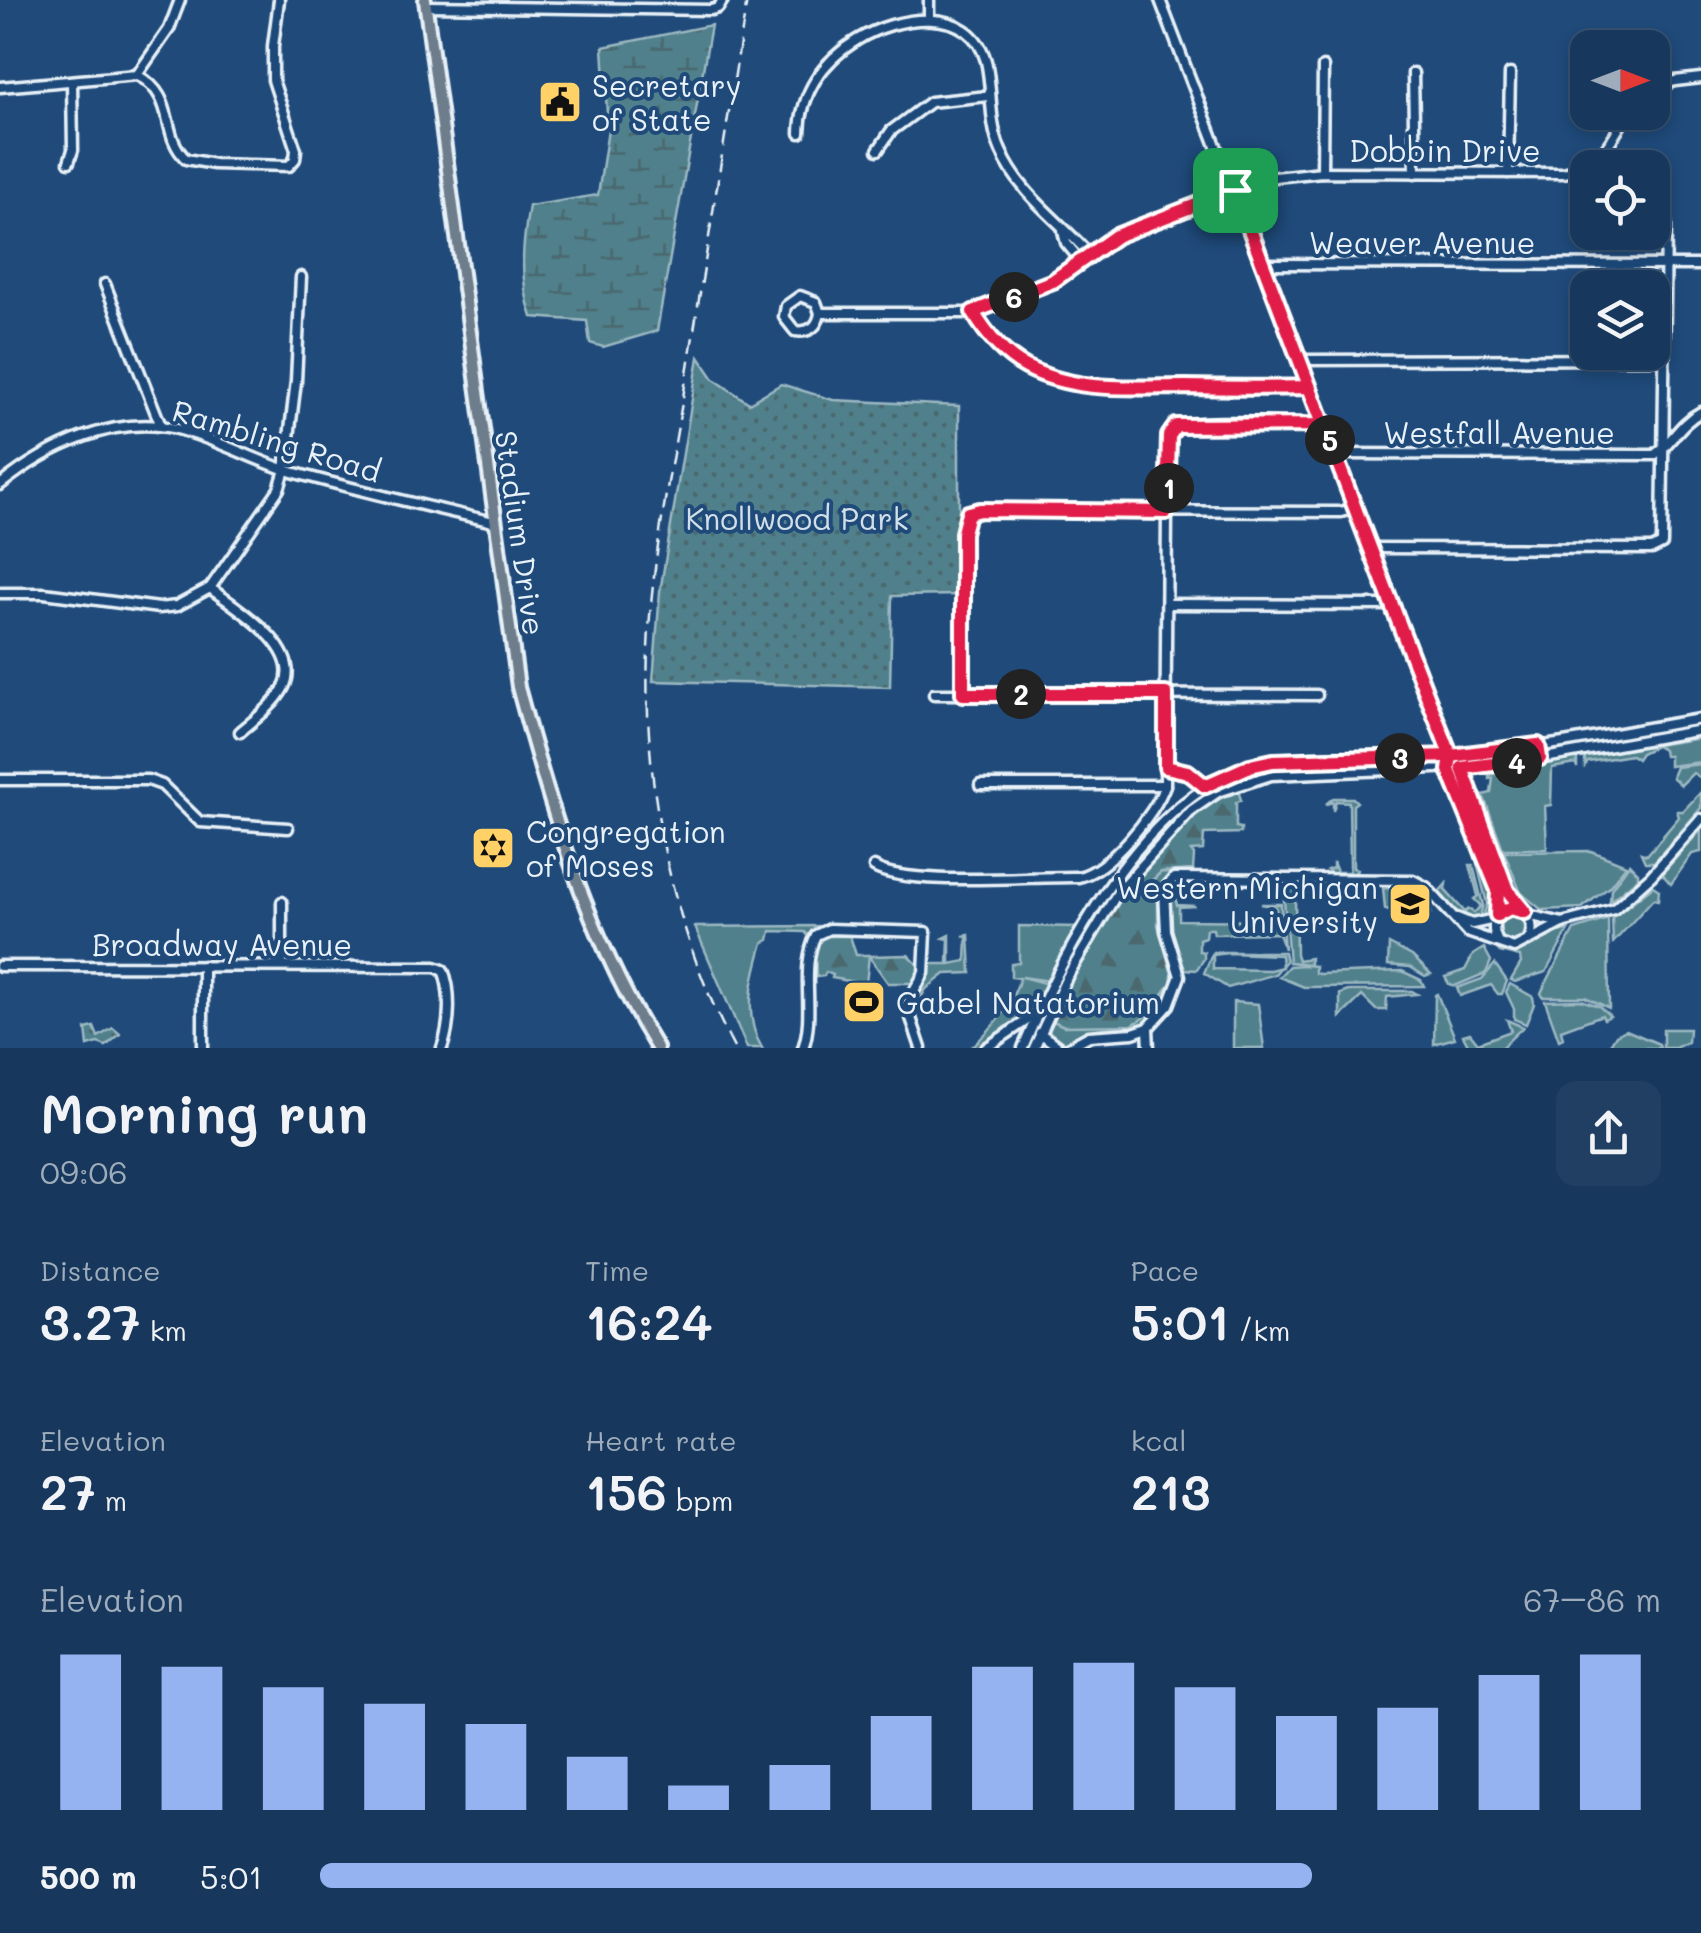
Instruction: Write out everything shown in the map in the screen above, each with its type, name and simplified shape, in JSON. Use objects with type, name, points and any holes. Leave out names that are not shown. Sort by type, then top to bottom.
[{"type":"main road","name":"Stadium Drive","points":[[426,3],[518,688],[548,799],[589,917],[639,1019],[658,1048]]},
{"type":"street","points":[[137,75],[176,18],[180,0]]},
{"type":"street","points":[[0,86],[137,75],[160,93],[176,148],[186,159],[285,167],[294,163],[294,144],[273,80],[279,0]]},
{"type":"street","points":[[929,0],[929,19]]},
{"type":"street","points":[[1160,0],[1451,756],[1462,768],[1507,890],[1533,927],[1528,940]]},
{"type":"street","points":[[426,3],[721,4]]},
{"type":"street","points":[[800,133],[807,94],[834,57],[867,34],[896,24],[929,19],[953,23],[978,45],[987,68],[995,136],[1007,164],[1063,231],[1089,254]]},
{"type":"street","points":[[1322,172],[1323,68]]},
{"type":"street","points":[[1413,73],[1415,173]]},
{"type":"street","points":[[1508,173],[1510,74]]},
{"type":"street","points":[[1670,83],[1701,78]]},
{"type":"street","points":[[69,162],[73,150],[72,82]]},
{"type":"street","points":[[878,150],[891,131],[930,102],[988,96]]},
{"type":"street","points":[[1612,150],[1608,147],[1618,130]]},
{"type":"street","name":"Dobbin Drive","points":[[973,312],[1053,281],[1116,236],[1275,177],[1322,172],[1579,170],[1608,147]]},
{"type":"street","points":[[1063,231],[1066,243],[1081,262]]},
{"type":"street","points":[[1665,250],[1665,270]]},
{"type":"street","name":"Weaver Avenue","points":[[1263,264],[1701,265]]},
{"type":"street","points":[[0,593],[44,593],[169,608],[210,588],[272,501],[285,470],[296,381],[302,277]]},
{"type":"street","points":[[106,284],[160,426]]},
{"type":"street","points":[[806,296],[816,302],[820,313],[816,324],[801,332],[786,323],[784,312],[790,301],[806,296]]},
{"type":"street","points":[[820,313],[973,312],[1012,358],[1067,382],[1124,387],[1309,387]]},
{"type":"street","points":[[1298,360],[1570,359]]},
{"type":"street","points":[[1369,548],[1660,546],[1663,370]]},
{"type":"street","points":[[1662,450],[1678,428],[1701,412]]},
{"type":"street","points":[[874,868],[899,876],[1088,875],[1148,817],[1165,785],[1167,512],[1172,430],[1181,424],[1324,425]]},
{"type":"street","name":"Rambling Road","points":[[0,485],[42,456],[79,440],[113,428],[160,426],[190,432],[285,470],[493,522]]},
{"type":"street","name":"Westfall Avenue","points":[[1335,454],[1650,455],[1662,450]]},
{"type":"street","points":[[963,694],[963,533],[968,513],[1342,512],[1354,508]]},
{"type":"street","points":[[210,588],[269,635],[288,667],[281,692],[240,732]]},
{"type":"street","points":[[1167,604],[1391,604]]},
{"type":"street","points":[[934,694],[1318,696]]},
{"type":"street","points":[[1027,1048],[1042,1004],[1068,950],[1109,888],[1148,839],[1205,786],[1250,766],[1273,761],[1451,756],[1701,719]]},
{"type":"street","points":[[1027,1048],[1040,1032],[1105,913],[1131,876],[1192,810],[1234,784],[1271,776],[1449,770],[1701,730]]},
{"type":"street","points":[[1538,745],[1540,758]]},
{"type":"street","points":[[1451,756],[1449,770],[1498,890],[1492,939]]},
{"type":"street","points":[[1166,767],[1188,772],[1205,786]]},
{"type":"street","points":[[0,780],[148,780],[162,786],[200,822],[288,828]]},
{"type":"street","points":[[980,785],[1165,785]]},
{"type":"street","points":[[1040,1032],[1064,1048],[1089,1036],[1134,1034],[1148,1028],[1169,1006],[1180,976],[1164,918],[1164,890],[1174,878],[1412,880],[1426,886],[1462,928],[1511,948],[1562,923],[1614,910],[1651,876],[1701,819]]},
{"type":"street","points":[[282,902],[282,966]]},
{"type":"street","points":[[1453,916],[1468,924],[1484,922],[1510,908],[1562,923]]},
{"type":"street","points":[[803,1048],[809,1030],[810,950],[816,935],[829,929],[926,932],[924,974],[908,1009],[921,1048]]},
{"type":"street","name":"Broadway Avenue","points":[[0,966],[435,967],[443,970],[447,981],[447,1025],[442,1048]]},
{"type":"street","points":[[202,966],[203,1048]]},
{"type":"street","points":[[986,1048],[1030,1020],[1042,1004]]},
{"type":"street","points":[[1148,1028],[1149,1048]]},
{"type":"street","points":[[1003,1034],[1016,1036],[1027,1048]]},
{"type":"green space","points":[[711,25],[657,331],[603,347],[590,343],[587,321],[532,317],[523,262],[529,206],[598,195],[608,130],[603,47]]},
{"type":"green space","name":"Knollwood Park","points":[[699,357],[714,379],[749,403],[781,384],[833,400],[959,406],[959,595],[892,596],[890,687],[653,681],[660,592]]},
{"type":"green space","points":[[1701,738],[1701,762],[1669,766],[1669,756],[1664,756],[1656,746],[1637,759],[1631,755],[1588,762],[1585,766],[1585,756]]},
{"type":"green space","points":[[1572,757],[1577,760],[1577,768],[1575,764],[1552,768],[1551,805],[1545,806],[1547,849],[1503,849],[1483,795],[1491,793],[1493,778],[1489,779],[1489,775]]},
{"type":"green space","points":[[1430,759],[1384,766],[1288,765],[1243,776],[1202,800],[1164,832],[1129,872],[1072,962],[1032,1048],[1028,1048],[1079,940],[1111,891],[1184,807],[1219,782],[1271,764]]},
{"type":"green space","points":[[1701,764],[1701,778],[1693,773],[1681,785],[1672,777],[1676,767]]},
{"type":"green space","points":[[1238,790],[1241,800],[1236,803],[1236,827],[1241,828],[1241,833],[1204,834],[1203,850],[1191,851],[1193,870],[1161,872],[1137,895],[1158,901],[1158,925],[1172,975],[1171,983],[1148,1015],[1132,1025],[1064,1026],[1051,1020],[1105,923],[1154,857],[1181,828]]},
{"type":"green space","points":[[1701,792],[1701,808],[1654,862],[1645,862],[1641,853],[1647,855],[1679,817],[1677,811],[1683,811]]},
{"type":"green space","points":[[1333,798],[1353,798],[1357,802],[1353,805],[1353,868],[1358,869],[1353,875],[1332,875],[1327,870],[1333,868],[1333,862],[1337,872],[1349,872],[1350,866],[1349,802],[1336,801],[1333,811],[1333,802],[1326,804]]},
{"type":"green space","points":[[1701,830],[1701,852],[1692,854],[1671,884],[1662,874]]},
{"type":"green space","points":[[1473,847],[1493,894],[1490,911],[1482,919],[1487,904]]},
{"type":"green space","points":[[1591,851],[1626,865],[1609,887],[1582,908],[1542,910],[1521,893],[1504,852]]},
{"type":"green space","points":[[1629,864],[1638,878],[1610,901],[1611,889]]},
{"type":"green space","points":[[1470,865],[1483,905],[1479,920],[1460,915],[1439,892],[1446,884],[1445,890],[1465,912],[1469,909],[1474,913],[1481,906],[1474,899],[1478,896]]},
{"type":"green space","points":[[1161,872],[1174,873],[1161,886],[1158,901],[1136,895]]},
{"type":"green space","points":[[1191,881],[1194,885],[1179,886],[1179,891],[1174,892],[1177,905],[1195,906],[1179,907],[1179,920],[1276,921],[1276,907],[1261,904],[1281,904],[1284,949],[1279,933],[1214,934],[1213,929],[1206,929],[1205,937],[1199,939],[1204,959],[1196,970],[1185,969],[1171,933],[1169,903],[1172,892],[1179,884]]},
{"type":"green space","points":[[1653,886],[1659,890],[1658,900],[1653,899],[1613,943],[1612,918]]},
{"type":"green space","points":[[1283,887],[1313,888],[1313,900],[1309,890],[1298,890],[1295,897],[1296,954],[1298,960],[1310,958],[1310,964],[1289,962]]},
{"type":"green space","points":[[1383,888],[1417,890],[1430,904],[1431,913],[1426,913],[1426,908],[1385,909]]},
{"type":"green space","points":[[1512,913],[1526,922],[1527,928],[1518,942],[1512,943],[1498,934],[1497,928],[1506,914]]},
{"type":"green space","points":[[1608,919],[1609,1008],[1585,997],[1543,997],[1541,993],[1574,930]]},
{"type":"green space","points":[[820,926],[810,938],[805,932],[771,931],[769,940],[763,943],[751,1009],[762,1048],[747,1048],[695,927]]},
{"type":"green space","points":[[1019,926],[1080,927],[1050,981],[1022,977],[1048,984],[1031,1017],[996,1036],[984,1048],[971,1048],[1000,1016],[1016,989],[1020,978],[1011,977],[1011,964],[1019,963]]},
{"type":"green space","points":[[1569,929],[1546,972],[1515,982],[1511,980],[1521,963],[1520,957],[1500,952],[1489,941],[1512,951]]},
{"type":"green space","points":[[950,935],[950,964],[966,961],[967,937],[963,936],[969,935],[971,973],[945,974],[926,989],[912,1015],[913,1000],[927,973],[929,942],[931,938],[931,964],[948,964],[949,939],[944,938]]},
{"type":"green space","points":[[850,936],[856,955],[869,955],[866,984],[832,978],[826,972],[816,977],[815,952],[820,939]]},
{"type":"green space","points":[[1389,944],[1412,956],[1431,974],[1425,976],[1410,967],[1388,965]]},
{"type":"green space","points":[[1484,948],[1491,961],[1486,973],[1455,986],[1449,984],[1445,977],[1465,970],[1473,955]]},
{"type":"green space","points":[[1213,952],[1284,952],[1286,961],[1282,966],[1281,955],[1213,955],[1213,969],[1281,967],[1275,974],[1228,988],[1204,973]]},
{"type":"green space","points":[[908,955],[921,968],[913,983],[888,983],[871,959],[871,956]]},
{"type":"green space","points":[[1495,964],[1507,981],[1502,994],[1491,985],[1460,996],[1457,988],[1482,979]]},
{"type":"green space","points":[[1289,966],[1315,966],[1315,973],[1319,974],[1402,971],[1421,980],[1424,986],[1304,987],[1279,977]]},
{"type":"green space","points":[[1510,984],[1533,997],[1526,1024],[1514,1019],[1506,992]]},
{"type":"green space","points":[[1171,988],[1157,1014],[1139,1024],[1092,1030],[1063,1043],[1050,1036],[1051,1020],[1064,1026],[1148,1015],[1165,989]]},
{"type":"green space","points":[[1340,994],[1417,994],[1387,997],[1386,1010],[1376,1010],[1362,996],[1340,1017]]},
{"type":"green space","points":[[1435,995],[1455,1038],[1434,1044]]},
{"type":"green space","points":[[1581,1000],[1599,1006],[1610,1016],[1604,1019],[1602,1015],[1561,1030],[1563,1038],[1559,1040],[1545,1001]]},
{"type":"green space","points":[[1233,1002],[1258,1004],[1264,1048],[1233,1048]]},
{"type":"green space","points":[[1507,1020],[1523,1027],[1501,1048],[1470,1048],[1463,1035],[1470,1033],[1478,1043],[1511,1031]]},
{"type":"green space","points":[[94,1027],[98,1037],[113,1028],[120,1034],[106,1046],[88,1046],[86,1029]]},
{"type":"green space","points":[[1663,1029],[1689,1029],[1688,1042],[1663,1048]]},
{"type":"green space","points":[[1626,1030],[1659,1044],[1660,1048],[1608,1048],[1616,1035]]},
{"type":"railway","points":[[734,1048],[692,949],[663,844],[649,737],[647,683],[660,530],[747,0]]},
{"type":"place","name":"Secretary of State","points":[[560,102]]},
{"type":"place","name":"Congregation of Moses","points":[[493,848]]},
{"type":"place","name":"Western Michigan University","points":[[1410,904]]},
{"type":"place","name":"Gabel Natatorium","points":[[864,1002]]},
{"type":"route","points":[[1235,190],[1116,236],[1053,281],[973,312],[1012,358],[1067,382],[1124,387],[1309,387],[1324,425],[1335,454],[1369,548],[1451,756],[1538,745],[1540,758],[1462,768],[1507,890],[1525,912],[1510,908],[1497,915],[1498,890],[1449,770],[1451,756],[1273,761],[1227,774],[1205,786],[1188,772],[1166,767],[1166,694],[963,694],[963,521],[968,513],[1167,512],[1169,436],[1176,426],[1324,425],[1235,190]]}]
